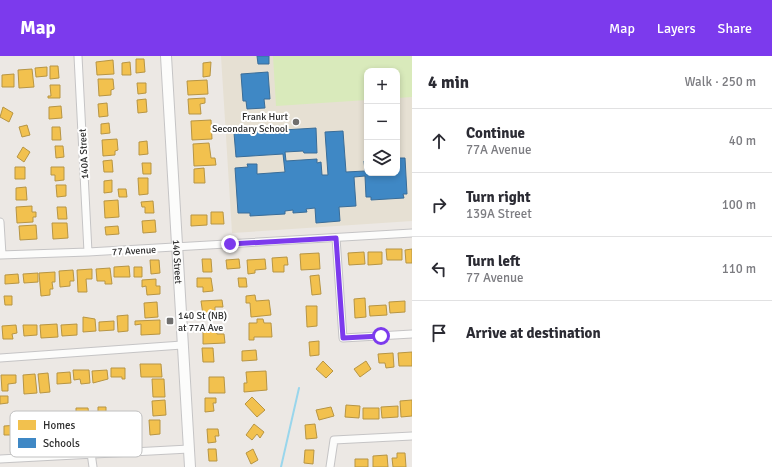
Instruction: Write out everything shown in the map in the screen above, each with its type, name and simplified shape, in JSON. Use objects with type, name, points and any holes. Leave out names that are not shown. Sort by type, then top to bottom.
[{"type":"main road","name":"140 Street","points":[[166,56],[190,467]]},
{"type":"street","name":"140A Street","points":[[78,56],[88,252]]},
{"type":"street","points":[[0,222],[1,255]]},
{"type":"street","name":"77 Avenue","points":[[1,255],[88,252],[412,233]]},
{"type":"street","points":[[336,238],[343,338],[412,334]]},
{"type":"street","points":[[0,358],[182,345]]},
{"type":"street","points":[[330,467],[334,440],[412,436]]},
{"type":"street","points":[[142,451],[189,449]]},
{"type":"street","points":[[0,459],[31,457]]},
{"type":"shaded area","name":"Frank Hurt Secondary School","points":[[221,56],[412,56],[412,221],[232,233]]},
{"type":"green space","points":[[273,56],[412,56],[412,97],[400,98],[400,68],[364,68],[364,100],[276,106]]},
{"type":"building: Homes","points":[[136,59],[144,59],[145,72],[136,73]]},
{"type":"building: Homes","points":[[113,60],[114,74],[97,75],[96,62]]},
{"type":"building: Homes","points":[[130,62],[131,75],[122,75],[122,63]]},
{"type":"building: Homes","points":[[211,62],[210,76],[203,77],[203,63]]},
{"type":"building: Homes","points":[[50,66],[58,66],[59,78],[50,79]]},
{"type":"building: Homes","points":[[47,67],[47,76],[36,77],[35,68]]},
{"type":"building: Homes","points":[[32,69],[34,87],[19,88],[18,70]]},
{"type":"building: Homes","points":[[14,74],[14,87],[2,87],[2,75]]},
{"type":"building: Homes","points":[[98,79],[113,79],[114,89],[111,90],[111,95],[99,96]]},
{"type":"building: Homes","points":[[207,80],[208,94],[188,95],[187,81]]},
{"type":"building: Homes","points":[[137,83],[146,83],[146,93],[138,94]]},
{"type":"building: Homes","points":[[50,85],[60,85],[60,98],[48,98],[48,96],[51,96]]},
{"type":"building: Homes","points":[[205,98],[205,103],[200,104],[201,114],[189,114],[188,99]]},
{"type":"building: Homes","points":[[146,99],[147,112],[138,113],[137,100]]},
{"type":"building: Homes","points":[[107,103],[108,116],[99,117],[98,104]]},
{"type":"building: Homes","points":[[61,106],[62,118],[49,119],[49,107]]},
{"type":"building: Homes","points":[[3,107],[13,113],[9,122],[0,117]]},
{"type":"building: Homes","points":[[211,120],[212,139],[192,140],[191,121]]},
{"type":"building: Homes","points":[[109,123],[110,133],[101,134],[101,124]]},
{"type":"building: Homes","points":[[27,125],[30,135],[22,137],[19,127]]},
{"type":"building: Homes","points":[[52,127],[60,127],[61,140],[52,140]]},
{"type":"building: Homes","points":[[117,139],[118,150],[115,151],[115,155],[103,156],[102,140]]},
{"type":"building: Homes","points":[[147,141],[148,154],[139,155],[139,142]]},
{"type":"building: Homes","points":[[209,143],[211,158],[215,158],[216,165],[194,166],[193,144]]},
{"type":"building: Homes","points":[[55,146],[63,146],[64,157],[56,158]]},
{"type":"building: Homes","points":[[23,147],[30,152],[24,162],[17,157]]},
{"type":"building: Homes","points":[[112,160],[113,172],[104,172],[103,161]]},
{"type":"building: Homes","points":[[142,163],[151,163],[151,174],[143,174]]},
{"type":"building: Homes","points":[[15,167],[25,167],[25,179],[15,179]]},
{"type":"building: Homes","points":[[51,167],[64,167],[64,180],[55,181],[55,175],[51,175]]},
{"type":"building: Homes","points":[[204,168],[205,183],[194,183],[194,169]]},
{"type":"building: Homes","points":[[138,178],[148,178],[148,194],[139,195]]},
{"type":"building: Homes","points":[[112,180],[112,192],[104,193],[104,181]]},
{"type":"building: Homes","points":[[56,185],[66,185],[66,196],[57,197]]},
{"type":"building: Homes","points":[[26,187],[27,200],[16,200],[16,188]]},
{"type":"building: Homes","points":[[118,189],[126,189],[127,197],[119,197]]},
{"type":"building: Homes","points":[[118,200],[119,217],[105,218],[104,201]]},
{"type":"building: Homes","points":[[153,201],[154,213],[145,213],[145,207],[142,207],[141,202]]},
{"type":"building: Homes","points":[[32,206],[32,212],[36,212],[36,217],[33,217],[33,222],[17,223],[16,207]]},
{"type":"building: Homes","points":[[57,207],[66,207],[67,219],[58,219]]},
{"type":"building: Homes","points":[[211,212],[223,212],[224,224],[211,224]]},
{"type":"building: Homes","points":[[191,215],[207,215],[207,225],[191,226]]},
{"type":"building: Homes","points":[[155,220],[156,232],[143,233],[142,221]]},
{"type":"building: Homes","points":[[52,223],[67,223],[68,238],[53,239]]},
{"type":"building: Homes","points":[[36,225],[37,239],[20,240],[19,226]]},
{"type":"building: Homes","points":[[118,226],[119,234],[106,235],[105,227]]},
{"type":"building: Homes","points":[[386,249],[402,249],[402,260],[387,260]]},
{"type":"building: Homes","points":[[412,249],[412,263],[406,263],[405,250]]},
{"type":"building: Homes","points":[[364,252],[365,264],[349,265],[348,253]]},
{"type":"building: Homes","points":[[368,252],[382,252],[382,264],[368,265]]},
{"type":"building: Homes","points":[[319,253],[320,269],[301,270],[300,254]]},
{"type":"building: Homes","points":[[287,257],[288,265],[284,265],[284,272],[273,272],[272,258]]},
{"type":"building: Homes","points":[[202,259],[211,259],[212,272],[203,272]]},
{"type":"building: Homes","points":[[239,259],[240,268],[227,269],[226,260]]},
{"type":"building: Homes","points":[[265,259],[266,269],[255,270],[255,273],[248,274],[247,260]]},
{"type":"building: Homes","points":[[150,260],[159,260],[160,273],[151,274]]},
{"type":"building: Homes","points":[[129,266],[130,277],[114,277],[114,267]]},
{"type":"building: Homes","points":[[134,267],[142,267],[142,277],[134,277]]},
{"type":"building: Homes","points":[[110,268],[112,284],[105,284],[105,281],[97,281],[96,269]]},
{"type":"building: Homes","points":[[92,269],[92,279],[86,279],[87,292],[78,292],[77,270]]},
{"type":"building: Homes","points":[[73,270],[74,281],[70,281],[70,286],[60,287],[59,271]]},
{"type":"building: Homes","points":[[55,272],[55,282],[52,282],[53,289],[50,289],[50,295],[41,296],[39,273]]},
{"type":"building: Homes","points":[[38,273],[38,282],[24,283],[23,274]]},
{"type":"building: Homes","points":[[18,274],[19,283],[5,284],[5,275]]},
{"type":"building: Homes","points":[[319,275],[321,294],[312,295],[310,276]]},
{"type":"building: Homes","points":[[197,278],[211,278],[213,291],[203,292],[203,287],[197,287]]},
{"type":"building: Homes","points":[[238,278],[246,278],[247,287],[239,287]]},
{"type":"building: Homes","points":[[156,279],[156,286],[160,286],[160,294],[147,295],[146,286],[142,287],[142,280]]},
{"type":"building: Homes","points":[[255,295],[256,301],[269,300],[271,315],[251,317],[250,303],[246,303],[246,296]]},
{"type":"building: Homes","points":[[4,296],[12,296],[12,305],[5,305]]},
{"type":"building: Homes","points":[[365,298],[366,317],[355,318],[354,299]]},
{"type":"building: Homes","points":[[222,300],[223,307],[215,307],[215,314],[203,315],[201,301]]},
{"type":"building: Homes","points":[[405,301],[405,312],[390,313],[389,302]]},
{"type":"building: Homes","points":[[157,302],[158,317],[145,318],[144,303]]},
{"type":"building: Homes","points":[[386,305],[387,315],[370,316],[369,306]]},
{"type":"building: Homes","points":[[306,306],[317,306],[317,326],[307,327]]},
{"type":"building: Homes","points":[[128,315],[128,331],[118,332],[117,316]]},
{"type":"building: Homes","points":[[83,317],[95,319],[96,331],[83,332]]},
{"type":"building: Homes","points":[[257,319],[263,319],[264,323],[271,323],[272,337],[254,337],[254,340],[249,340],[249,323],[257,323]]},
{"type":"building: Homes","points":[[160,320],[160,334],[141,335],[141,324],[135,325],[135,321]]},
{"type":"building: Homes","points":[[114,321],[114,330],[99,331],[99,322]]},
{"type":"building: Homes","points":[[57,324],[58,337],[41,338],[40,325]]},
{"type":"building: Homes","points":[[77,324],[77,335],[62,336],[61,325]]},
{"type":"building: Homes","points":[[16,325],[17,333],[12,334],[13,339],[3,339],[2,326]]},
{"type":"building: Homes","points":[[23,325],[37,325],[37,335],[24,336]]},
{"type":"building: Homes","points":[[207,328],[216,328],[217,334],[224,334],[225,343],[203,344],[203,331],[207,331]]},
{"type":"building: Homes","points":[[319,341],[319,355],[310,356],[309,342]]},
{"type":"building: Homes","points":[[202,348],[213,348],[214,362],[203,362]]},
{"type":"building: Homes","points":[[256,350],[257,360],[242,361],[242,351]]},
{"type":"building: Homes","points":[[412,352],[412,366],[399,366],[398,353]]},
{"type":"building: Homes","points":[[393,353],[394,367],[386,368],[385,363],[379,363],[378,354]]},
{"type":"building: Homes","points":[[323,361],[333,371],[326,378],[316,369]]},
{"type":"building: Homes","points":[[366,361],[371,369],[360,377],[354,369]]},
{"type":"building: Homes","points":[[140,364],[161,364],[162,377],[141,377]]},
{"type":"building: Homes","points":[[111,368],[125,368],[125,379],[122,379],[122,377],[111,377]]},
{"type":"building: Homes","points":[[73,370],[89,370],[90,383],[81,384],[80,379],[74,380]]},
{"type":"building: Homes","points":[[107,370],[108,379],[93,383],[92,371]]},
{"type":"building: Homes","points":[[266,371],[267,390],[244,392],[244,383],[247,383],[246,372]]},
{"type":"building: Homes","points":[[70,372],[71,383],[57,384],[57,373]]},
{"type":"building: Homes","points":[[48,373],[50,392],[40,393],[38,374]]},
{"type":"building: Homes","points":[[35,374],[37,393],[24,394],[23,375]]},
{"type":"building: Homes","points":[[1,375],[16,375],[16,383],[8,384],[8,391],[2,391]]},
{"type":"building: Homes","points":[[209,377],[224,377],[225,393],[209,393]]},
{"type":"building: Homes","points":[[152,379],[164,379],[165,397],[153,397]]},
{"type":"building: Homes","points":[[0,396],[8,396],[8,403],[0,404]]},
{"type":"building: Homes","points":[[252,397],[265,410],[257,417],[245,404]]},
{"type":"building: Homes","points":[[205,398],[216,398],[216,403],[213,403],[214,411],[205,412]]},
{"type":"building: Homes","points":[[165,400],[166,415],[153,416],[152,401]]},
{"type":"building: Homes","points":[[412,400],[412,416],[401,417],[400,401]]},
{"type":"building: Homes","points":[[346,405],[360,406],[359,418],[345,417]]},
{"type":"building: Homes","points":[[398,406],[398,417],[382,418],[381,407]]},
{"type":"building: Homes","points":[[98,407],[106,407],[106,411],[98,411]]},
{"type":"building: Homes","points":[[331,407],[334,416],[319,420],[316,410]]},
{"type":"building: Homes","points":[[76,408],[88,408],[88,411],[76,411]]},
{"type":"building: Homes","points":[[363,408],[379,408],[379,419],[363,419]]},
{"type":"building: Homes","points":[[149,420],[160,420],[160,434],[150,435]]},
{"type":"building: Homes","points":[[254,424],[264,432],[260,438],[257,434],[252,440],[246,435]]},
{"type":"building: Homes","points":[[315,424],[317,438],[306,439],[305,425]]},
{"type":"building: Homes","points":[[4,426],[10,426],[10,435],[4,435]]},
{"type":"building: Homes","points":[[207,429],[218,429],[219,436],[215,436],[216,442],[208,443]]},
{"type":"building: Homes","points":[[208,449],[216,449],[217,461],[209,461]]},
{"type":"building: Homes","points":[[253,449],[258,460],[251,464],[246,453]]},
{"type":"building: Homes","points":[[305,450],[314,450],[313,464],[304,463]]},
{"type":"building: Homes","points":[[397,453],[405,453],[406,467],[393,467],[392,458],[397,458]]},
{"type":"building: Homes","points":[[387,455],[388,467],[373,467],[373,456]]},
{"type":"building: Homes","points":[[355,459],[368,459],[368,467],[355,467]]},
{"type":"building: Schools","points":[[257,56],[269,56],[269,64],[258,64]]},
{"type":"building: Schools","points":[[268,72],[270,99],[264,99],[265,108],[247,109],[246,101],[243,101],[241,74]]},
{"type":"building: Schools","points":[[316,128],[317,153],[304,153],[303,151],[285,152],[286,161],[317,159],[317,163],[321,162],[322,175],[328,175],[325,132],[343,131],[346,172],[364,171],[365,176],[354,177],[356,206],[339,207],[340,221],[316,223],[315,208],[306,209],[307,212],[293,213],[293,210],[285,211],[285,214],[250,216],[250,213],[238,213],[235,168],[248,167],[247,164],[257,164],[257,174],[285,172],[283,154],[236,157],[234,133]]},
{"type":"building: Schools","points":[[400,158],[405,158],[407,194],[403,194],[404,198],[371,200],[371,197],[366,197],[365,176],[400,176]]},
{"type":"waterway","points":[[281,467],[299,388]]},
{"type":"place","name":"Frank Hurt Secondary School","points":[[296,122]]},
{"type":"place","name":"140 St (NB) at 77A Ave","points":[[170,321]]},
{"type":"route","points":[[230,244],[336,238],[343,338],[381,336]]}]
